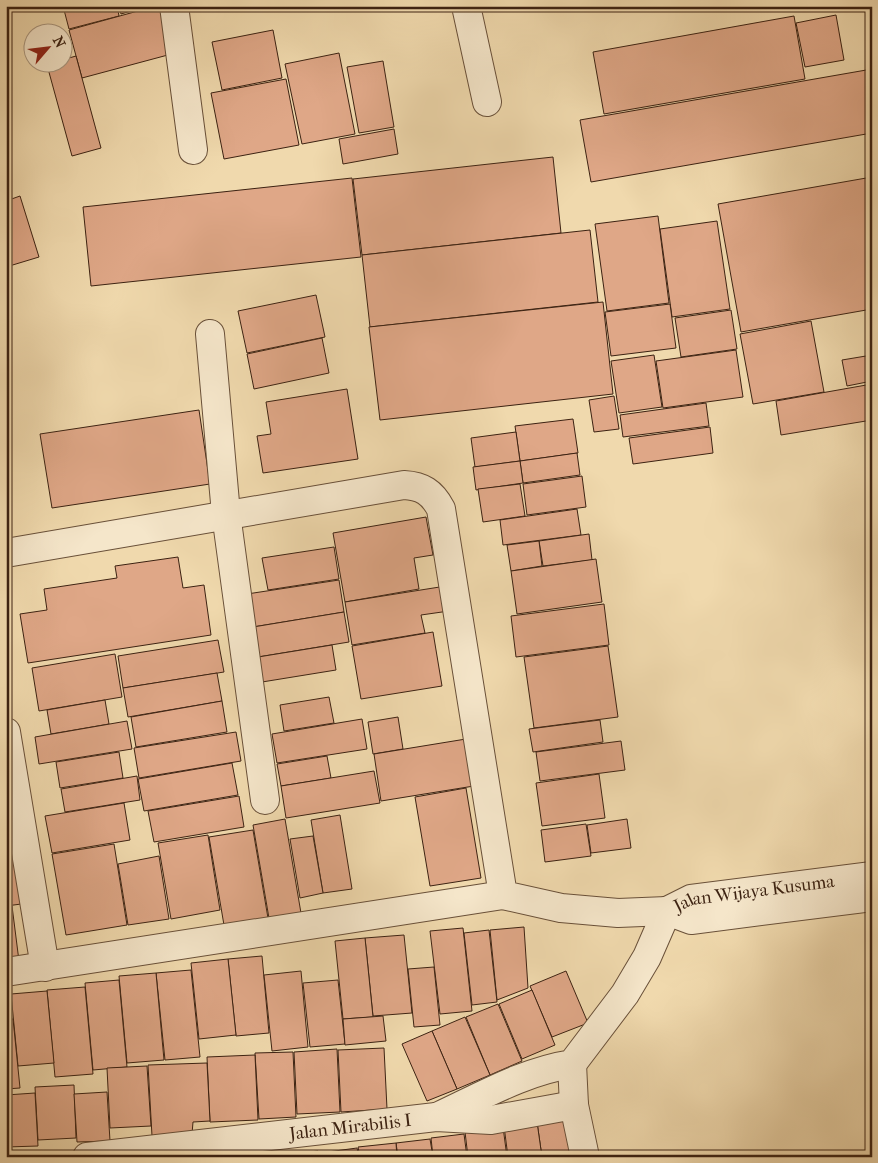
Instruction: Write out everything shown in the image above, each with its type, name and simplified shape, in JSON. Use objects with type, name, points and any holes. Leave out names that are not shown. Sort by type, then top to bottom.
[{"type":"street","points":[[174,6],[193,150]]},
{"type":"street","points":[[466,6],[486,102]]},
{"type":"street","points":[[210,334],[226,514],[265,800]]},
{"type":"street","points":[[6,553],[404,485],[418,486],[434,495],[441,509],[503,895]]},
{"type":"street","points":[[6,732],[45,967]]},
{"type":"street","name":"Jalan Wijaya Kusuma","points":[[667,911],[691,899],[872,876]]},
{"type":"street","points":[[6,972],[503,895],[561,908],[618,913],[667,911],[648,957],[630,986],[572,1064],[574,1105],[585,1157]]},
{"type":"street","name":"Jalan Wijaya Kusuma","points":[[667,911],[691,920],[872,897]]},
{"type":"street","name":"Jalan Mirabilis I","points":[[436,1117],[524,1076],[548,1067],[572,1064]]},
{"type":"street","name":"Jalan Mirabilis I","points":[[104,1156],[436,1117],[491,1120],[574,1105]]},
{"type":"building","points":[[63,6],[117,6],[119,16],[72,28],[72,22],[67,22]]},
{"type":"building","points":[[119,6],[148,6],[121,14]]},
{"type":"building","points":[[156,6],[166,6],[179,52],[82,78],[72,41],[72,29]]},
{"type":"building","points":[[836,15],[844,60],[805,67],[796,23]]},
{"type":"building","points":[[794,16],[805,79],[604,114],[593,52]]},
{"type":"building","points":[[273,30],[282,78],[222,90],[212,42]]},
{"type":"building","points":[[339,53],[355,134],[302,144],[285,64]]},
{"type":"building","points":[[76,56],[101,148],[72,156],[49,72],[72,72],[72,57]]},
{"type":"building","points":[[383,61],[394,127],[359,133],[347,67]]},
{"type":"building","points":[[872,69],[872,133],[591,182],[580,120]]},
{"type":"building","points":[[286,79],[299,145],[224,159],[211,93]]},
{"type":"building","points":[[394,129],[398,154],[343,164],[339,139]]},
{"type":"building","points":[[553,157],[561,233],[362,255],[353,179]]},
{"type":"building","points":[[872,177],[872,309],[741,332],[718,204]]},
{"type":"building","points":[[352,178],[361,257],[91,286],[83,207]]},
{"type":"building","points":[[20,196],[39,257],[6,267],[6,201]]},
{"type":"building","points":[[658,216],[669,303],[607,311],[595,224]]},
{"type":"building","points":[[717,221],[730,309],[672,317],[660,229]]},
{"type":"building","points":[[590,230],[598,302],[370,327],[362,255]]},
{"type":"building","points":[[316,295],[325,337],[247,353],[238,311]]},
{"type":"building","points":[[603,302],[613,394],[380,420],[369,327]]},
{"type":"building","points":[[670,304],[676,348],[611,356],[605,312]]},
{"type":"building","points":[[731,310],[737,349],[681,357],[675,318]]},
{"type":"building","points":[[811,321],[824,392],[753,404],[740,334]]},
{"type":"building","points":[[322,338],[329,373],[254,389],[247,354]]},
{"type":"building","points":[[736,350],[743,397],[663,408],[656,361]]},
{"type":"building","points":[[654,355],[662,407],[619,413],[611,361]]},
{"type":"building","points":[[872,355],[872,381],[847,386],[842,360]]},
{"type":"building","points":[[872,384],[872,420],[781,435],[776,401]]},
{"type":"building","points":[[347,389],[358,459],[263,473],[257,436],[271,434],[266,402]]},
{"type":"building","points":[[614,396],[619,429],[594,432],[589,400]]},
{"type":"building","points":[[706,403],[709,426],[623,437],[620,415]]},
{"type":"building","points":[[199,410],[210,484],[52,508],[40,434]]},
{"type":"building","points":[[573,419],[578,453],[520,461],[515,426]]},
{"type":"building","points":[[710,427],[713,453],[633,464],[629,438]]},
{"type":"building","points":[[516,432],[520,461],[475,467],[471,438]]},
{"type":"building","points":[[577,453],[580,475],[523,483],[520,461]]},
{"type":"building","points":[[520,461],[523,483],[476,490],[473,467]]},
{"type":"building","points":[[582,476],[586,507],[527,515],[523,484]]},
{"type":"building","points":[[520,484],[525,516],[483,522],[478,489]]},
{"type":"building","points":[[577,509],[581,535],[503,545],[500,520]]},
{"type":"building","points":[[426,517],[433,555],[414,558],[419,589],[345,602],[333,533]]},
{"type":"building","points":[[589,534],[592,560],[543,566],[539,541]]},
{"type":"building","points":[[539,541],[542,566],[511,571],[507,545]]},
{"type":"building","points":[[334,547],[339,579],[268,590],[262,558]]},
{"type":"building","points":[[178,557],[183,588],[204,585],[211,635],[28,663],[20,614],[47,610],[44,589],[117,578],[115,566]]},
{"type":"building","points":[[596,559],[602,602],[517,614],[511,571]]},
{"type":"building","points":[[339,580],[344,612],[253,627],[247,594]]},
{"type":"building","points":[[446,586],[449,611],[421,615],[425,633],[352,645],[345,602]]},
{"type":"building","points":[[604,604],[609,645],[516,657],[511,616]]},
{"type":"building","points":[[344,612],[349,642],[258,657],[253,627]]},
{"type":"building","points":[[433,632],[442,686],[361,699],[352,646]]},
{"type":"building","points":[[218,640],[224,672],[123,688],[118,656]]},
{"type":"building","points":[[332,645],[336,670],[262,682],[258,657]]},
{"type":"building","points":[[608,646],[618,717],[534,728],[524,657]]},
{"type":"building","points":[[115,654],[122,697],[39,711],[32,668]]},
{"type":"building","points":[[217,673],[222,701],[128,717],[123,688]]},
{"type":"building","points":[[329,697],[334,723],[284,731],[280,705]]},
{"type":"building","points":[[105,700],[109,724],[51,734],[47,710]]},
{"type":"building","points":[[222,701],[227,732],[136,747],[131,717]]},
{"type":"building","points":[[398,717],[403,749],[373,754],[368,722]]},
{"type":"building","points":[[362,719],[367,749],[277,763],[272,734]]},
{"type":"building","points":[[600,720],[603,742],[533,752],[529,729]]},
{"type":"building","points":[[127,721],[132,749],[39,764],[35,737]]},
{"type":"building","points":[[236,732],[241,761],[139,778],[134,748]]},
{"type":"building","points":[[466,739],[474,786],[381,801],[374,754]]},
{"type":"building","points":[[621,741],[625,770],[540,781],[536,752]]},
{"type":"building","points":[[119,752],[123,778],[60,788],[56,762]]},
{"type":"building","points":[[327,756],[331,778],[281,786],[277,764]]},
{"type":"building","points":[[232,763],[238,795],[144,811],[138,779]]},
{"type":"building","points":[[374,771],[380,803],[286,818],[281,786]]},
{"type":"building","points":[[599,774],[605,818],[542,826],[536,783]]},
{"type":"building","points":[[137,776],[140,800],[65,812],[61,789]]},
{"type":"building","points":[[466,788],[481,878],[430,886],[415,797]]},
{"type":"building","points":[[239,796],[244,827],[154,842],[148,811]]},
{"type":"building","points":[[124,803],[130,840],[52,853],[45,816]]},
{"type":"building","points":[[340,815],[352,889],[323,893],[311,820]]},
{"type":"building","points":[[285,819],[302,919],[270,924],[253,825]]},
{"type":"building","points":[[627,819],[631,848],[591,853],[587,825]]},
{"type":"building","points":[[586,824],[591,856],[545,862],[541,830]]},
{"type":"building","points":[[253,830],[269,924],[225,931],[209,837]]},
{"type":"building","points":[[208,835],[220,910],[171,919],[158,843]]},
{"type":"building","points":[[313,836],[323,893],[300,898],[290,839]]},
{"type":"building","points":[[114,844],[127,925],[66,935],[52,854]]},
{"type":"building","points":[[22,852],[29,903],[6,906],[6,854]]},
{"type":"building","points":[[159,856],[169,919],[128,925],[118,864]]},
{"type":"building","points":[[6,906],[12,906],[19,961],[6,963]]},
{"type":"building","points":[[524,927],[528,988],[497,1000],[490,930]]},
{"type":"building","points":[[463,928],[472,1011],[440,1014],[430,931]]},
{"type":"building","points":[[489,930],[497,1002],[472,1005],[464,933]]},
{"type":"building","points":[[404,935],[412,1013],[373,1016],[365,938]]},
{"type":"building","points":[[365,938],[373,1017],[343,1019],[335,941]]},
{"type":"building","points":[[262,956],[269,1033],[236,1036],[228,959]]},
{"type":"building","points":[[228,959],[236,1035],[199,1039],[191,963]]},
{"type":"building","points":[[434,967],[440,1025],[414,1027],[408,969]]},
{"type":"building","points":[[191,970],[200,1057],[165,1060],[156,973]]},
{"type":"building","points":[[301,971],[308,1047],[272,1051],[264,975]]},
{"type":"building","points":[[566,971],[588,1023],[552,1037],[530,986]]},
{"type":"building","points":[[156,973],[164,1060],[127,1063],[119,976]]},
{"type":"building","points":[[119,980],[127,1067],[93,1070],[85,983]]},
{"type":"building","points":[[338,980],[345,1044],[310,1047],[303,983]]},
{"type":"building","points":[[85,987],[93,1074],[55,1077],[47,990]]},
{"type":"building","points":[[532,990],[555,1045],[522,1059],[499,1004]]},
{"type":"building","points":[[47,991],[54,1063],[18,1066],[11,994]]},
{"type":"building","points":[[498,1004],[522,1061],[490,1075],[466,1017]]},
{"type":"building","points":[[383,1016],[386,1041],[345,1045],[343,1019]]},
{"type":"building","points":[[465,1017],[490,1075],[457,1089],[432,1031]]},
{"type":"building","points":[[6,1019],[13,1019],[20,1088],[6,1089]]},
{"type":"building","points":[[432,1031],[457,1089],[427,1101],[402,1044]]},
{"type":"building","points":[[384,1048],[387,1109],[341,1112],[338,1050]]},
{"type":"building","points":[[337,1049],[340,1112],[297,1114],[294,1052]]},
{"type":"building","points":[[293,1052],[296,1117],[259,1119],[255,1053]]},
{"type":"building","points":[[255,1055],[258,1120],[210,1122],[207,1057]]},
{"type":"building","points":[[207,1063],[210,1121],[193,1122],[192,1134],[152,1136],[148,1065]]},
{"type":"building","points":[[147,1066],[151,1126],[110,1128],[107,1068]]},
{"type":"building","points":[[74,1085],[76,1138],[38,1140],[35,1087]]},
{"type":"building","points":[[107,1092],[110,1141],[77,1142],[74,1094]]},
{"type":"building","points":[[35,1093],[38,1146],[6,1147],[6,1095]]},
{"type":"building","points":[[575,1117],[580,1157],[542,1157],[537,1122]]},
{"type":"building","points":[[537,1122],[542,1157],[508,1157],[504,1126]]},
{"type":"building","points":[[503,1127],[507,1157],[468,1157],[465,1132]]},
{"type":"building","points":[[464,1134],[467,1157],[433,1157],[431,1138]]},
{"type":"building","points":[[430,1139],[433,1157],[398,1157],[396,1143]]},
{"type":"building","points":[[396,1143],[397,1157],[360,1157],[358,1147]]},
{"type":"building","points":[[357,1148],[359,1157],[320,1157],[320,1153]]},
{"type":"building","points":[[318,1151],[319,1157],[284,1157],[283,1155]]}]
